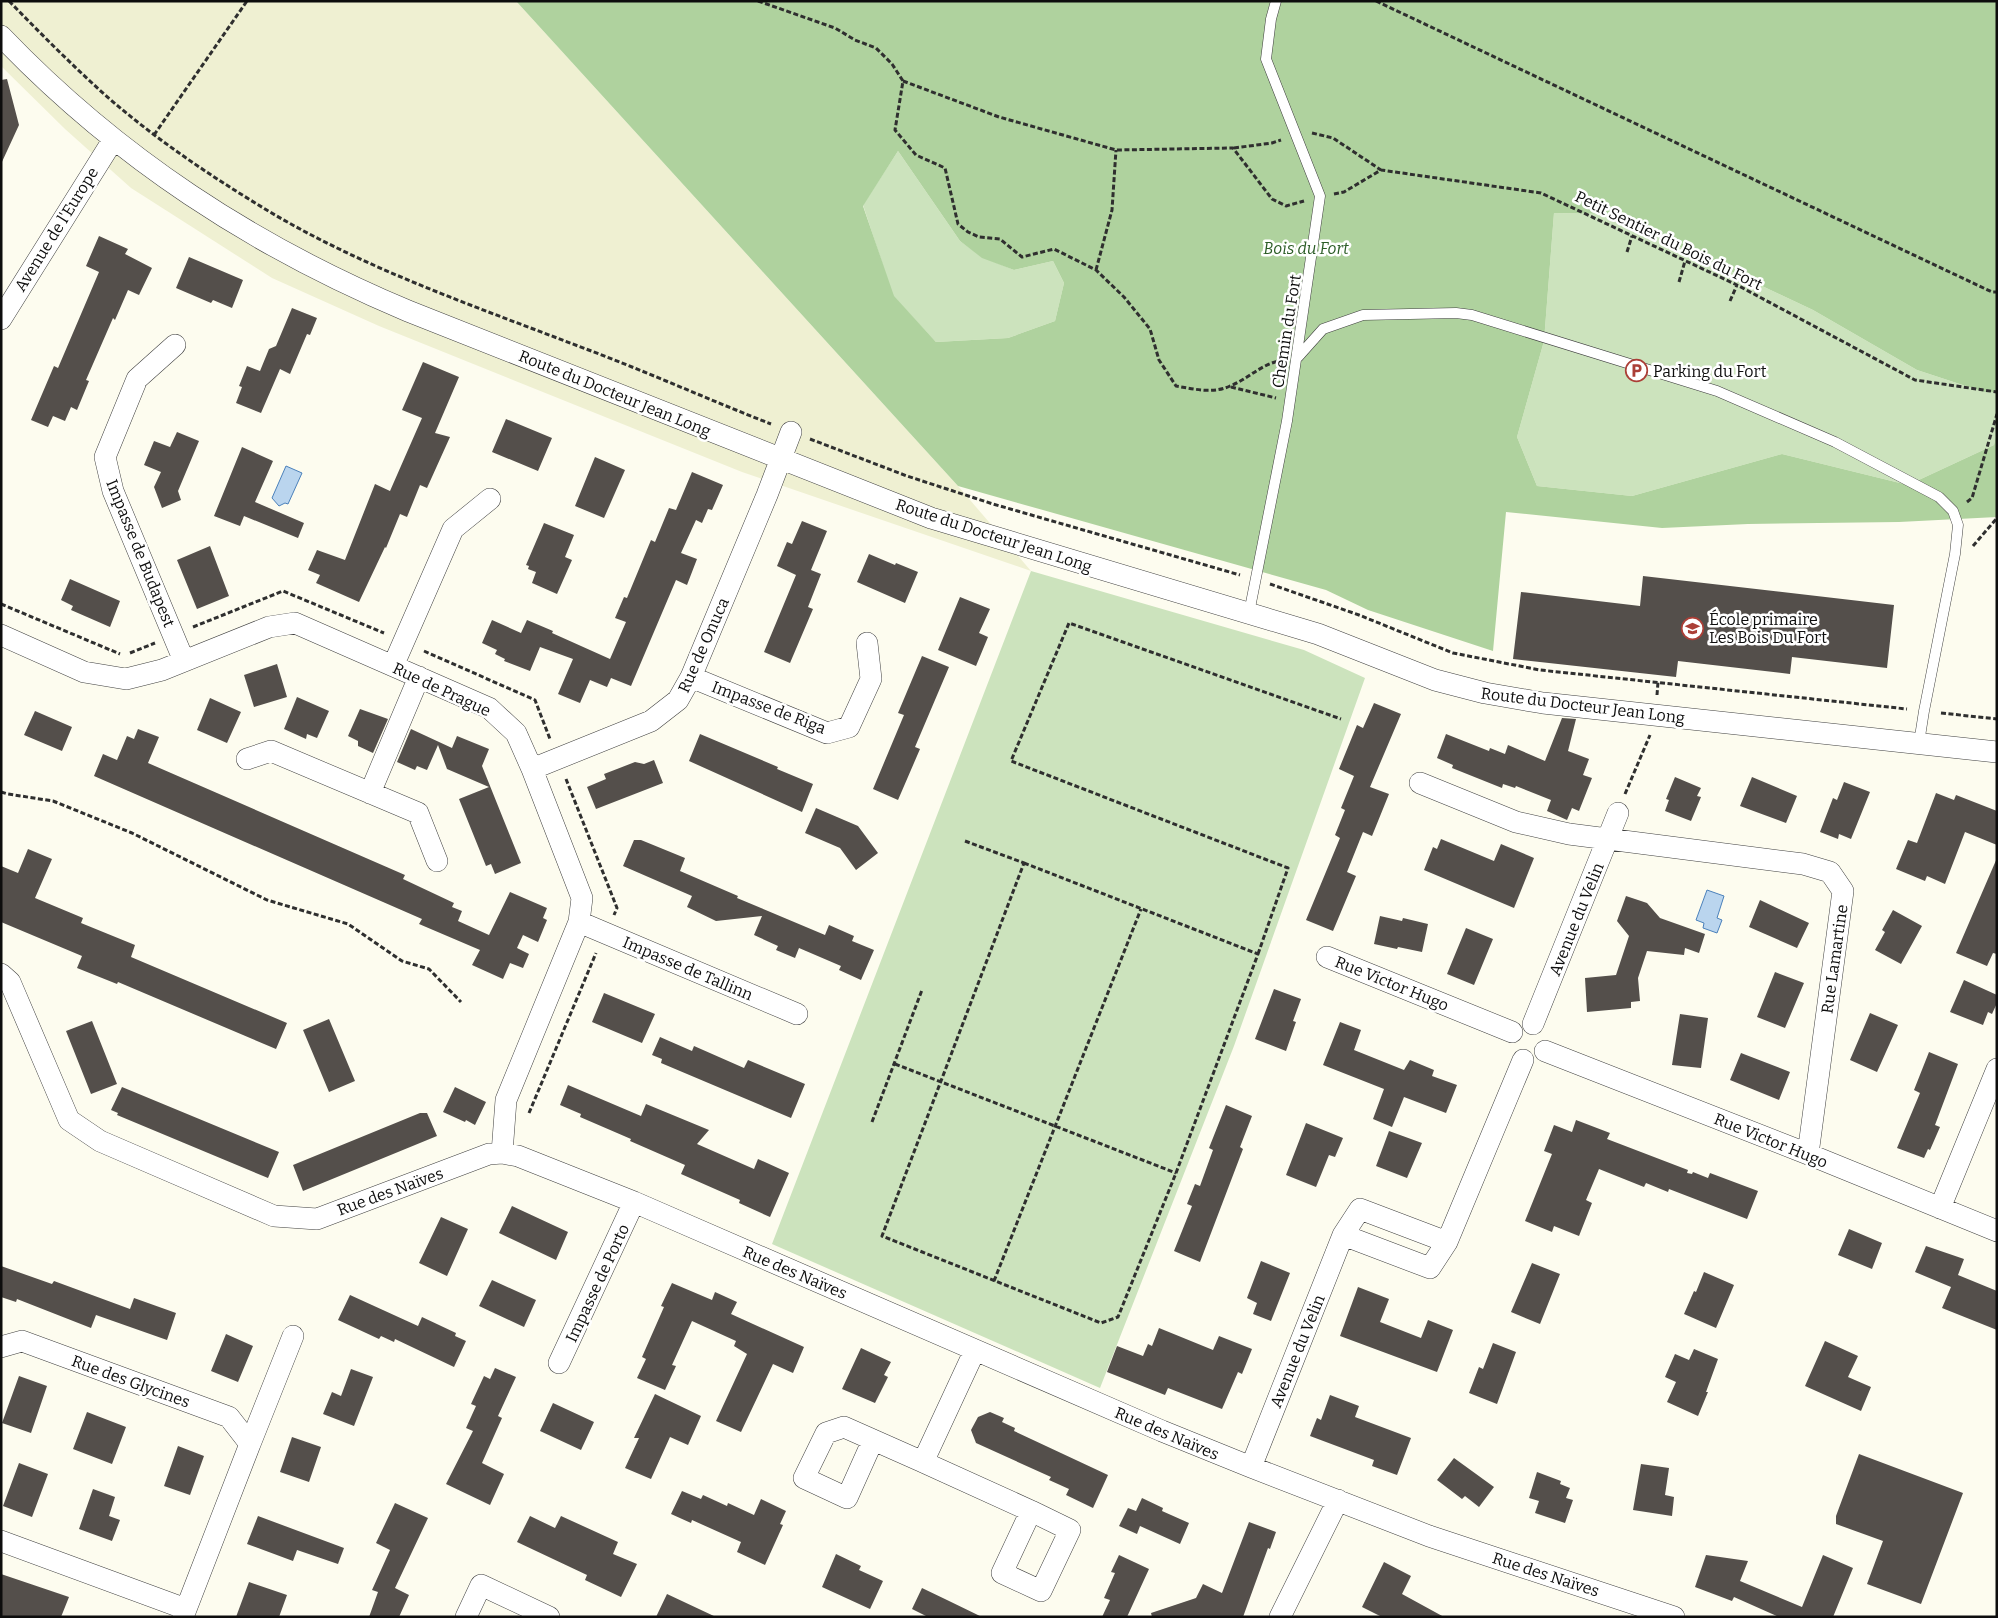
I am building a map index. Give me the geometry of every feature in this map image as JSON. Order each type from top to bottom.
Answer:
[{"type":"street","name":"Route du Docteur Jean Long","points":[[1,36],[52,87],[113,140],[156,173],[230,222],[331,278],[408,311],[931,518],[1318,634],[1435,680],[1461,688],[1542,703],[1997,752]]},
{"type":"street","name":"Avenue de l'Europe","points":[[1,319],[113,140]]},
{"type":"street","name":"Impasse de Budapest","points":[[175,345],[136,380],[105,457],[113,491],[184,661]]},
{"type":"street","name":"Rue de Onuca","points":[[532,769],[650,721],[678,700],[691,677],[767,495],[791,432]]},
{"type":"street","points":[[393,666],[453,529],[490,498]]},
{"type":"street","name":"Rue de Prague","points":[[1,635],[84,672],[126,679],[162,670],[269,627],[295,623],[489,708],[516,733],[582,898],[579,922],[506,1100],[502,1145]]},
{"type":"street","name":"Impasse de Riga","points":[[691,677],[827,733],[849,727],[871,679],[867,643]]},
{"type":"street","points":[[370,792],[419,677]]},
{"type":"street","points":[[247,759],[271,751],[418,813],[437,861]]},
{"type":"street","name":"Rue Lamartine","points":[[1420,783],[1516,822],[1569,834],[1803,864],[1830,872],[1843,891],[1808,1154]]},
{"type":"street","name":"Avenue du Velin","points":[[1534,1024],[1618,813]]},
{"type":"street","name":"Impasse de Tallinn","points":[[579,922],[797,1014]]},
{"type":"street","name":"Rue Victor Hugo","points":[[1327,957],[1512,1032]]},
{"type":"street","name":"Rue des Naïves","points":[[1,974],[10,982],[69,1120],[100,1141],[274,1216],[317,1219],[489,1154],[502,1145],[518,1156],[634,1202],[1162,1432],[1429,1536],[1674,1617]]},
{"type":"street","points":[[1522,1024],[1534,1024],[1544,1032],[1547,1045],[1545,1051],[1538,1058],[1523,1060],[1514,1054],[1511,1049],[1512,1032],[1522,1024]]},
{"type":"street","name":"Rue Victor Hugo","points":[[1545,1051],[1808,1154],[1997,1231]]},
{"type":"street","points":[[1343,1236],[1430,1268],[1447,1242],[1523,1060]]},
{"type":"street","points":[[1940,1208],[1997,1069]]},
{"type":"street","name":"Impasse de Porto","points":[[559,1363],[634,1202]]},
{"type":"street","name":"Avenue du Velin","points":[[1251,1467],[1343,1236],[1360,1209],[1447,1242]]},
{"type":"street","points":[[1,1541],[184,1613],[293,1336]]},
{"type":"street","name":"Rue des Glycines","points":[[1,1347],[22,1340],[230,1418],[250,1444]]},
{"type":"street","points":[[923,1462],[975,1350]]},
{"type":"street","points":[[873,1440],[1030,1512]]},
{"type":"street","points":[[1280,1617],[1338,1500]]},
{"type":"street","points":[[466,1617],[481,1585],[549,1617]]},
{"type":"lane","name":"Chemin du Fort","points":[[1249,613],[1298,357],[1320,196],[1266,59],[1271,19],[1276,1]]},
{"type":"lane","points":[[1298,357],[1322,329],[1363,316],[1456,313],[1472,315],[1717,391],[1835,442],[1940,498],[1953,512],[1958,525],[1919,744]]},
{"type":"path","points":[[9,1],[105,95],[154,135],[216,179],[272,213],[346,252],[409,280],[584,348],[791,432],[907,476],[984,501],[1255,579],[1358,615],[1454,653],[1540,670],[1997,719]]},
{"type":"path","points":[[154,135],[247,1]]},
{"type":"path","points":[[758,1],[834,28],[855,40],[876,48],[892,64],[903,81],[999,117],[1116,150],[1233,148],[1272,143]]},
{"type":"path","points":[[1376,1],[1983,288],[1997,292]]},
{"type":"path","points":[[903,81],[895,130],[916,155],[945,168],[958,224],[968,232],[979,237],[1000,239],[1022,257],[1054,249],[1096,270],[1124,297],[1150,329],[1159,360],[1176,386],[1209,391],[1230,387],[1266,364],[1298,357]]},
{"type":"path","points":[[1233,148],[1272,199],[1286,206],[1320,196],[1344,192],[1381,170],[1333,138],[1313,133]]},
{"type":"path","points":[[1096,270],[1112,210],[1116,150]]},
{"type":"path","name":"Petit Sentier du Bois du Fort","points":[[1381,170],[1541,193],[1737,285],[1915,380],[1997,392]]},
{"type":"path","points":[[1627,252],[1632,236]]},
{"type":"path","points":[[1679,282],[1685,260]]},
{"type":"path","points":[[1730,301],[1737,285]]},
{"type":"path","points":[[1230,387],[1290,401]]},
{"type":"path","points":[[1953,512],[1972,498],[1997,414]]},
{"type":"path","points":[[1954,554],[1972,547],[1997,518]]},
{"type":"path","points":[[1024,863],[882,1236],[1101,1323],[1118,1317],[1176,1172],[1258,954],[1288,868],[1011,761],[1068,622],[1341,719]]},
{"type":"path","points":[[1618,813],[1652,730],[1658,682]]},
{"type":"path","points":[[565,778],[617,908],[613,916]]},
{"type":"path","points":[[1,792],[53,802],[132,833],[267,900],[348,924],[402,961],[429,969],[461,1002]]},
{"type":"path","points":[[965,841],[1258,954]]},
{"type":"path","points":[[994,1281],[1142,909]]},
{"type":"path","points":[[502,1145],[517,1139],[600,944]]},
{"type":"path","points":[[872,1122],[922,990]]},
{"type":"path","points":[[895,1064],[1176,1172]]},
{"type":"green space","points":[[1,1],[516,1],[958,486],[1031,571],[742,472],[379,326],[272,278],[131,188],[65,129],[1,66]]},
{"type":"green space","name":"Bois du Fort","points":[[516,1],[1997,1],[1997,392],[1984,392],[1917,370],[1813,310],[1610,214],[1554,213],[1544,341],[1517,437],[1537,486],[1632,496],[1782,454],[1908,485],[1994,445],[1997,430],[1997,517],[1899,522],[1748,524],[1662,528],[1506,512],[1493,651],[1368,610],[1326,590],[958,486]],"holes":[[[898,151],[960,241],[982,258],[1014,270],[1053,261],[1064,283],[1055,321],[1008,338],[936,342],[894,296],[863,206]]]},
{"type":"green space","points":[[898,151],[960,241],[982,257],[1014,270],[1053,261],[1064,283],[1055,321],[1008,338],[936,342],[893,296],[863,205]]},
{"type":"green space","points":[[1554,213],[1610,214],[1813,310],[1917,370],[1984,392],[1997,392],[1997,430],[1994,445],[1908,485],[1782,454],[1632,496],[1537,486],[1517,437],[1544,341]]},
{"type":"green space","points":[[1031,571],[1304,650],[1365,678],[1234,1046],[1100,1388],[772,1244]]},
{"type":"water","points":[[286,466],[302,473],[288,504],[285,503],[279,506],[272,498]]},
{"type":"water","points":[[1707,890],[1724,896],[1717,918],[1722,920],[1717,933],[1703,928],[1704,923],[1696,920]]},
{"type":"building","points":[[7,79],[19,125],[1,164],[1,80]]},
{"type":"building","points":[[99,236],[128,249],[125,254],[152,268],[139,295],[128,290],[115,320],[113,318],[86,380],[89,381],[77,410],[71,407],[65,421],[53,416],[48,427],[31,420],[54,366],[58,368],[99,272],[86,266]]},
{"type":"building","points":[[189,257],[243,280],[232,308],[213,300],[211,303],[176,288]]},
{"type":"building","points":[[292,308],[317,318],[310,335],[307,334],[290,374],[280,369],[261,413],[236,403],[242,387],[239,386],[247,366],[260,371],[269,349],[276,346]]},
{"type":"building","points":[[423,362],[459,377],[435,433],[450,437],[427,488],[420,485],[407,517],[400,514],[386,548],[359,602],[316,583],[320,575],[308,570],[317,550],[345,560],[375,484],[390,491],[422,418],[402,410]]},
{"type":"building","points":[[506,419],[552,438],[538,471],[492,452]]},
{"type":"building","points":[[177,432],[199,441],[178,491],[181,500],[162,508],[154,487],[161,472],[144,465],[154,441],[170,447]]},
{"type":"building","points":[[242,447],[273,461],[255,502],[304,523],[298,538],[244,516],[240,526],[214,516]]},
{"type":"building","points":[[595,457],[625,470],[604,518],[575,506]]},
{"type":"building","points":[[692,472],[723,485],[712,510],[708,509],[702,523],[696,520],[681,553],[697,559],[687,585],[676,580],[631,686],[611,678],[607,687],[590,680],[580,703],[558,694],[573,659],[540,647],[530,671],[504,661],[505,659],[495,654],[497,650],[482,643],[492,620],[521,633],[527,620],[610,659],[626,622],[615,618],[624,597],[627,598],[651,540],[655,542],[669,508],[676,510]]},
{"type":"building","points":[[802,521],[827,531],[811,570],[821,574],[808,607],[813,609],[790,663],[764,652],[796,575],[777,566],[787,542],[792,544]]},
{"type":"building","points":[[544,523],[574,535],[565,557],[572,560],[557,594],[532,583],[536,572],[528,569],[529,566],[526,565]]},
{"type":"building","points":[[210,546],[229,596],[197,609],[177,560]]},
{"type":"building","points":[[869,554],[918,572],[905,603],[857,582]]},
{"type":"building","points":[[1643,576],[1894,605],[1887,668],[1792,657],[1790,674],[1678,661],[1676,677],[1513,659],[1521,592],[1640,606]]},
{"type":"building","points":[[70,579],[120,601],[110,627],[71,610],[73,606],[61,600]]},
{"type":"building","points":[[960,597],[990,609],[979,633],[988,637],[976,666],[938,650]]},
{"type":"building","points":[[922,656],[949,667],[915,747],[920,749],[898,800],[873,789],[904,715],[898,713]]},
{"type":"building","points":[[277,664],[287,697],[254,707],[244,675]]},
{"type":"building","points":[[297,697],[329,711],[317,738],[307,734],[306,739],[284,729]]},
{"type":"building","points":[[210,698],[241,712],[227,743],[197,730]]},
{"type":"building","points":[[1374,703],[1401,714],[1370,787],[1389,794],[1372,836],[1363,832],[1347,872],[1356,876],[1333,931],[1306,920],[1340,838],[1335,835],[1345,810],[1341,808],[1354,776],[1339,769],[1357,725],[1363,728]]},
{"type":"building","points":[[360,709],[388,719],[373,753],[358,746],[358,741],[348,736]]},
{"type":"building","points":[[35,711],[72,727],[62,751],[24,735]]},
{"type":"building","points":[[1562,718],[1576,719],[1568,751],[1589,759],[1583,775],[1592,778],[1579,811],[1572,808],[1567,820],[1547,811],[1551,800],[1516,786],[1515,788],[1503,784],[1502,788],[1452,768],[1453,765],[1437,758],[1446,734],[1489,751],[1490,748],[1505,754],[1508,745],[1545,761]]},
{"type":"building","points":[[138,729],[159,737],[148,763],[405,875],[403,879],[454,903],[452,907],[462,911],[458,921],[489,935],[510,892],[547,908],[543,918],[547,920],[538,942],[523,935],[517,948],[529,954],[523,968],[510,963],[503,979],[472,965],[480,950],[419,924],[422,919],[94,776],[103,754],[117,760],[127,736],[134,739]]},
{"type":"building","points":[[411,729],[452,748],[457,736],[489,749],[482,766],[521,863],[495,874],[491,864],[486,866],[459,799],[489,787],[447,769],[438,745],[427,770],[417,766],[415,770],[397,762]]},
{"type":"building","points":[[700,734],[813,784],[802,812],[689,761]]},
{"type":"building","points":[[654,760],[663,783],[596,809],[587,787],[606,779],[604,774],[635,762],[644,764]]},
{"type":"building","points":[[1675,777],[1701,788],[1697,796],[1701,797],[1691,821],[1665,811],[1669,800],[1666,799]]},
{"type":"building","points":[[1752,777],[1797,796],[1786,823],[1740,806]]},
{"type":"building","points":[[1844,782],[1870,792],[1851,839],[1839,834],[1838,839],[1820,832],[1833,798],[1837,800]]},
{"type":"building","points":[[1936,793],[1954,800],[1956,795],[1997,811],[1997,845],[1965,832],[1945,884],[1927,876],[1925,881],[1896,869],[1908,840],[1917,843]]},
{"type":"building","points":[[816,808],[858,826],[878,853],[856,870],[840,848],[805,833]]},
{"type":"building","points":[[1441,839],[1494,861],[1501,844],[1534,858],[1514,908],[1424,870],[1433,847],[1437,849]]},
{"type":"building","points":[[634,840],[641,840],[685,858],[680,871],[738,896],[737,898],[825,935],[829,925],[854,936],[852,941],[874,950],[861,980],[839,970],[841,966],[799,948],[795,958],[776,950],[778,946],[754,935],[762,916],[716,921],[687,907],[692,896],[623,866]]},
{"type":"building","points":[[28,849],[52,859],[35,898],[83,918],[81,923],[135,945],[131,957],[287,1023],[276,1049],[118,982],[117,984],[77,968],[82,956],[1,922],[1,866],[18,873]]},
{"type":"building","points":[[1997,858],[1997,954],[1993,953],[1987,966],[1956,953]]},
{"type":"building","points":[[1626,896],[1647,903],[1660,918],[1705,934],[1699,953],[1685,948],[1684,955],[1647,951],[1638,978],[1640,1001],[1631,1002],[1631,1008],[1587,1012],[1585,978],[1616,975],[1629,936],[1617,921]]},
{"type":"building","points":[[1760,900],[1809,923],[1797,948],[1749,927]]},
{"type":"building","points":[[1893,910],[1922,926],[1901,964],[1875,950],[1885,932],[1882,930]]},
{"type":"building","points":[[1380,916],[1402,921],[1403,918],[1428,924],[1422,952],[1374,944]]},
{"type":"building","points":[[1466,928],[1493,939],[1474,985],[1447,974]]},
{"type":"building","points":[[1775,972],[1804,983],[1785,1028],[1757,1017]]},
{"type":"building","points":[[1964,980],[1997,995],[1997,1003],[1992,1014],[1988,1012],[1983,1025],[1950,1012]]},
{"type":"building","points":[[1274,989],[1301,999],[1293,1021],[1296,1022],[1286,1051],[1255,1039]]},
{"type":"building","points":[[604,993],[655,1014],[642,1043],[592,1022]]},
{"type":"building","points":[[1870,1013],[1898,1025],[1877,1072],[1850,1060]]},
{"type":"building","points":[[1680,1014],[1708,1018],[1701,1068],[1672,1065]]},
{"type":"building","points":[[329,1019],[355,1081],[329,1092],[303,1030]]},
{"type":"building","points":[[92,1021],[117,1084],[91,1094],[66,1031]]},
{"type":"building","points":[[1340,1022],[1361,1030],[1354,1050],[1404,1070],[1410,1060],[1434,1070],[1432,1076],[1457,1085],[1446,1113],[1404,1097],[1392,1127],[1373,1119],[1384,1089],[1323,1065]]},
{"type":"building","points":[[660,1037],[692,1051],[694,1046],[744,1068],[748,1060],[805,1084],[791,1118],[661,1063],[662,1059],[652,1055]]},
{"type":"building","points":[[1929,1052],[1958,1064],[1935,1125],[1940,1127],[1930,1150],[1928,1149],[1924,1158],[1897,1148],[1920,1093],[1914,1090]]},
{"type":"building","points":[[1741,1053],[1790,1072],[1779,1100],[1730,1080]]},
{"type":"building","points":[[568,1085],[641,1116],[646,1104],[709,1130],[697,1144],[754,1169],[758,1159],[789,1173],[770,1217],[739,1203],[740,1200],[681,1174],[685,1165],[580,1117],[581,1114],[560,1105]]},
{"type":"building","points":[[122,1087],[279,1152],[268,1178],[117,1115],[118,1113],[111,1110]]},
{"type":"building","points":[[455,1087],[486,1102],[475,1125],[443,1112]]},
{"type":"building","points":[[1226,1105],[1252,1116],[1240,1147],[1243,1149],[1200,1262],[1174,1251],[1192,1206],[1187,1204],[1195,1184],[1200,1186],[1213,1150],[1209,1148]]},
{"type":"building","points":[[420,1113],[427,1113],[437,1136],[303,1191],[293,1165]]},
{"type":"building","points":[[1576,1120],[1610,1133],[1607,1139],[1688,1170],[1687,1173],[1692,1174],[1693,1172],[1708,1178],[1710,1173],[1758,1191],[1747,1219],[1669,1189],[1668,1192],[1646,1183],[1644,1187],[1599,1169],[1586,1200],[1592,1203],[1579,1236],[1554,1226],[1552,1232],[1525,1221],[1552,1154],[1544,1151],[1554,1125],[1572,1132]]},
{"type":"building","points":[[1306,1123],[1343,1138],[1335,1157],[1329,1155],[1316,1187],[1286,1175]]},
{"type":"building","points":[[1389,1131],[1422,1143],[1407,1178],[1376,1166]]},
{"type":"building","points":[[512,1206],[568,1232],[556,1260],[499,1233]]},
{"type":"building","points":[[441,1217],[468,1229],[447,1276],[419,1263]]},
{"type":"building","points":[[1849,1229],[1882,1243],[1872,1269],[1838,1255]]},
{"type":"building","points":[[1926,1246],[1964,1259],[1958,1275],[1997,1291],[1997,1330],[1942,1308],[1951,1287],[1915,1272]]},
{"type":"building","points":[[1261,1261],[1290,1273],[1271,1321],[1253,1314],[1257,1303],[1247,1298]]},
{"type":"building","points":[[1532,1263],[1560,1274],[1540,1324],[1511,1312]]},
{"type":"building","points":[[1,1266],[52,1284],[54,1281],[130,1309],[134,1298],[176,1313],[167,1340],[96,1315],[91,1328],[17,1299],[16,1302],[1,1297]]},
{"type":"building","points":[[1704,1272],[1734,1285],[1716,1328],[1684,1314]]},
{"type":"building","points":[[492,1280],[536,1300],[524,1327],[479,1306]]},
{"type":"building","points":[[672,1283],[712,1300],[715,1292],[737,1302],[731,1314],[804,1347],[793,1373],[773,1364],[741,1432],[716,1421],[747,1354],[734,1346],[736,1341],[692,1321],[672,1365],[676,1366],[665,1390],[637,1378],[646,1359],[642,1357],[664,1307],[661,1306]]},
{"type":"building","points":[[1358,1287],[1389,1299],[1380,1322],[1421,1338],[1428,1320],[1453,1330],[1437,1372],[1340,1336]]},
{"type":"building","points":[[350,1295],[418,1326],[422,1317],[456,1333],[455,1336],[466,1341],[454,1367],[395,1339],[394,1342],[381,1336],[379,1339],[338,1320]]},
{"type":"building","points":[[1159,1328],[1213,1350],[1219,1336],[1252,1349],[1242,1374],[1238,1372],[1222,1409],[1168,1388],[1165,1395],[1107,1372],[1117,1346],[1143,1356],[1148,1344],[1152,1346]]},
{"type":"building","points":[[226,1334],[253,1346],[238,1382],[211,1371]]},
{"type":"building","points":[[1825,1341],[1858,1356],[1848,1377],[1871,1387],[1861,1411],[1805,1386]]},
{"type":"building","points":[[1493,1343],[1516,1352],[1497,1404],[1469,1393],[1479,1367],[1483,1369]]},
{"type":"building","points":[[861,1348],[891,1362],[884,1375],[888,1377],[875,1403],[842,1389]]},
{"type":"building","points":[[1694,1349],[1718,1359],[1698,1416],[1667,1402],[1676,1382],[1665,1377],[1675,1354],[1689,1360]]},
{"type":"building","points":[[495,1368],[516,1377],[498,1416],[502,1418],[482,1463],[504,1474],[490,1505],[446,1484],[473,1431],[466,1428],[476,1406],[471,1404],[484,1376],[490,1379]]},
{"type":"building","points":[[351,1369],[373,1377],[354,1426],[323,1414],[332,1392],[341,1396]]},
{"type":"building","points":[[19,1376],[47,1386],[31,1433],[2,1423]]},
{"type":"building","points":[[655,1394],[701,1416],[688,1445],[670,1437],[651,1479],[625,1468],[639,1438],[634,1438]]},
{"type":"building","points":[[1330,1395],[1359,1406],[1355,1417],[1411,1438],[1397,1475],[1372,1466],[1374,1460],[1310,1436],[1317,1418],[1321,1420]]},
{"type":"building","points":[[553,1403],[594,1422],[581,1450],[540,1431]]},
{"type":"building","points":[[87,1412],[126,1427],[112,1464],[73,1449]]},
{"type":"building","points":[[990,1412],[1004,1418],[1002,1422],[1015,1428],[1014,1431],[1108,1475],[1093,1508],[1066,1495],[1069,1489],[1049,1480],[1051,1477],[976,1443],[971,1430],[978,1417]]},
{"type":"building","points":[[292,1437],[321,1447],[309,1482],[280,1472]]},
{"type":"building","points":[[178,1446],[204,1456],[190,1495],[164,1486]]},
{"type":"building","points":[[1859,1454],[1963,1493],[1921,1604],[1867,1584],[1883,1541],[1836,1524],[1836,1516]]},
{"type":"building","points":[[1454,1458],[1494,1487],[1479,1507],[1465,1496],[1462,1499],[1437,1480]]},
{"type":"building","points":[[19,1463],[48,1474],[32,1517],[3,1506]]},
{"type":"building","points":[[1641,1464],[1669,1468],[1665,1495],[1674,1497],[1672,1516],[1633,1510]]},
{"type":"building","points":[[1537,1472],[1561,1481],[1560,1484],[1570,1488],[1566,1498],[1573,1500],[1565,1523],[1535,1513],[1539,1501],[1529,1498]]},
{"type":"building","points":[[93,1489],[115,1497],[109,1516],[120,1520],[112,1541],[79,1529]]},
{"type":"building","points":[[682,1491],[701,1499],[703,1495],[727,1506],[728,1503],[754,1515],[761,1499],[786,1511],[780,1524],[783,1525],[765,1565],[737,1552],[741,1542],[692,1520],[691,1523],[671,1514]]},
{"type":"building","points":[[1142,1498],[1163,1508],[1162,1511],[1189,1523],[1180,1544],[1140,1526],[1137,1534],[1119,1526],[1128,1508],[1136,1511]]},
{"type":"building","points":[[395,1503],[428,1518],[395,1588],[409,1595],[399,1617],[369,1617],[378,1592],[372,1590],[390,1550],[376,1543]]},
{"type":"building","points":[[258,1516],[344,1548],[338,1564],[297,1550],[293,1561],[247,1544]]},
{"type":"building","points":[[530,1516],[555,1528],[561,1516],[618,1542],[613,1554],[637,1564],[621,1597],[585,1580],[587,1575],[517,1542]]},
{"type":"building","points":[[1249,1522],[1276,1532],[1270,1549],[1268,1548],[1243,1617],[1152,1617],[1151,1613],[1196,1598],[1203,1584],[1222,1593]]},
{"type":"building","points":[[836,1554],[861,1566],[859,1570],[883,1581],[870,1609],[822,1587]]},
{"type":"building","points":[[1119,1555],[1149,1569],[1127,1617],[1102,1617],[1110,1600],[1104,1598],[1115,1573],[1111,1572]]},
{"type":"building","points":[[1706,1555],[1748,1561],[1740,1581],[1802,1607],[1823,1555],[1853,1568],[1833,1617],[1779,1617],[1734,1597],[1732,1601],[1695,1587]]},
{"type":"building","points":[[1384,1562],[1411,1576],[1402,1594],[1444,1617],[1382,1617],[1362,1607]]},
{"type":"building","points":[[1,1574],[69,1597],[61,1617],[1,1617]]},
{"type":"building","points":[[249,1582],[287,1595],[279,1617],[236,1617]]},
{"type":"building","points":[[922,1588],[982,1617],[928,1617],[912,1609]]},
{"type":"building","points":[[667,1594],[716,1617],[656,1617]]},
{"type":"place","name":"Parking du Fort","points":[[1637,371]]},
{"type":"place","name":"École primaire Les Bois Du Fort","points":[[1693,628]]}]
